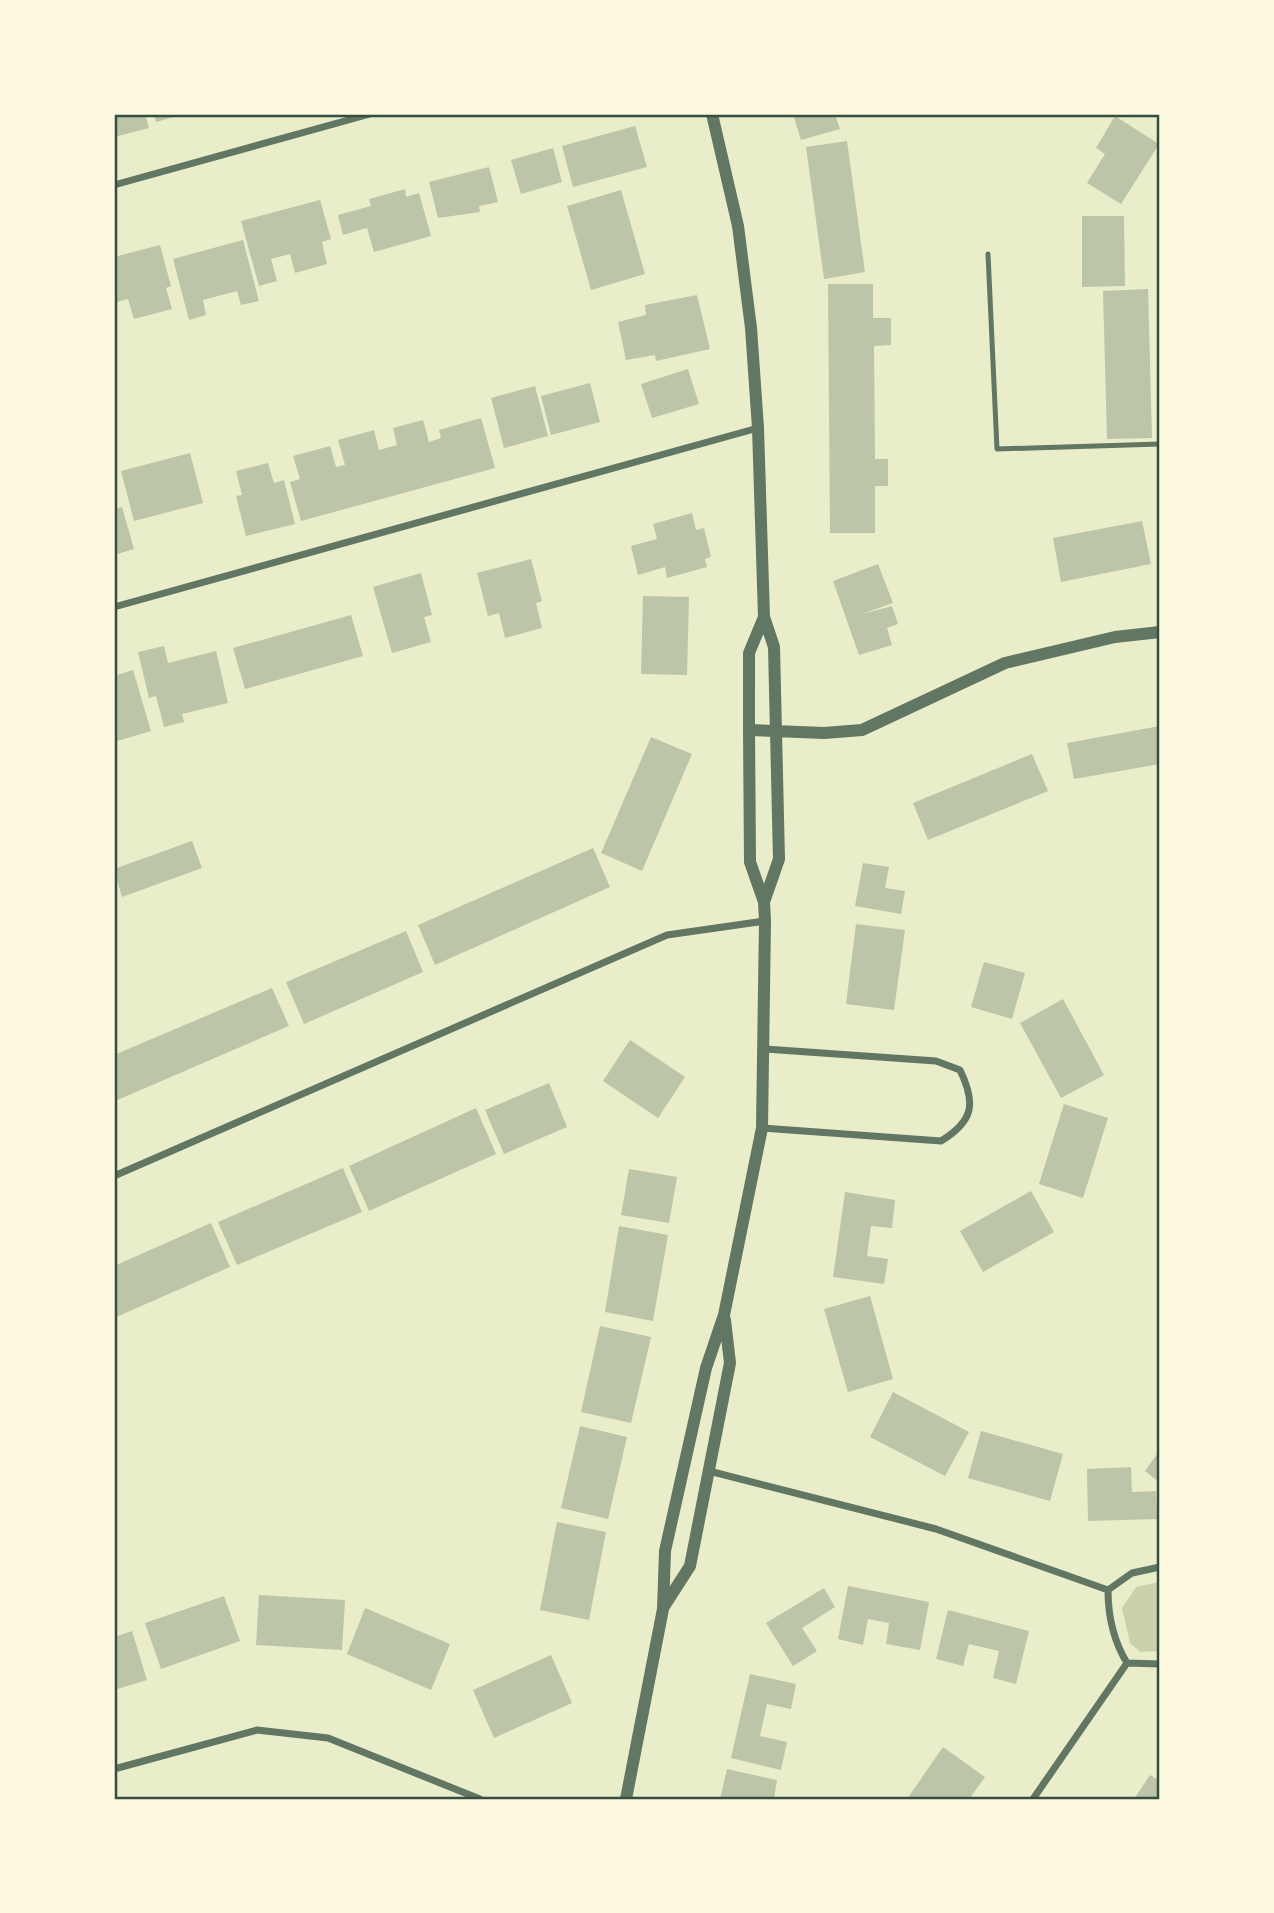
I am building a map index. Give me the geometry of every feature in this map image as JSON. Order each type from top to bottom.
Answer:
[{"type":"street","points":[[114,185],[370,114]]},
{"type":"street","points":[[712,114],[738,226],[751,328],[758,428],[764,617],[774,647],[779,859],[764,902]]},
{"type":"street","points":[[114,607],[758,428]]},
{"type":"street","points":[[626,1799],[663,1609],[665,1551],[706,1367],[724,1315],[762,1128],[765,921],[764,902],[750,862],[749,653],[764,617]]},
{"type":"street","points":[[749,730],[824,733],[862,730],[1005,663],[1115,637],[1160,632]]},
{"type":"street","points":[[114,1176],[667,935],[765,921]]},
{"type":"street","points":[[762,1128],[941,1141],[959,1130],[971,1108],[970,1091],[960,1070],[936,1060],[765,1049]]},
{"type":"street","points":[[663,1609],[690,1566],[730,1363],[724,1315]]},
{"type":"street","points":[[709,1471],[936,1529],[1108,1590]]},
{"type":"street","points":[[1108,1590],[1132,1573],[1160,1567]]},
{"type":"street","points":[[1108,1590],[1108,1610],[1116,1644],[1127,1663]]},
{"type":"street","points":[[1127,1663],[1160,1664]]},
{"type":"street","points":[[1033,1799],[1127,1663]]},
{"type":"street","points":[[114,1769],[257,1730],[328,1738],[480,1799]]},
{"type":"lane","points":[[988,254],[997,449],[1160,443]]},
{"type":"green space","points":[[1160,1582],[1160,1651],[1140,1652],[1130,1643],[1122,1608],[1136,1587]]},
{"type":"building","points":[[114,114],[145,114],[149,128],[114,137]]},
{"type":"building","points":[[154,114],[184,114],[156,122]]},
{"type":"building","points":[[793,114],[835,114],[840,129],[801,140]]},
{"type":"building","points":[[1115,116],[1159,144],[1121,204],[1087,183],[1105,154],[1096,148]]},
{"type":"building","points":[[635,126],[647,167],[573,187],[562,146]]},
{"type":"building","points":[[847,141],[865,272],[824,279],[806,147]]},
{"type":"building","points":[[553,148],[562,182],[521,194],[511,160]]},
{"type":"building","points":[[489,167],[498,202],[479,206],[480,212],[438,218],[429,182]]},
{"type":"building","points":[[405,189],[406,197],[419,193],[431,236],[374,252],[367,228],[343,235],[338,215],[371,206],[369,199]]},
{"type":"building","points":[[621,190],[645,274],[591,290],[567,206]]},
{"type":"building","points":[[320,200],[331,239],[322,242],[327,264],[295,273],[290,254],[271,259],[277,281],[259,286],[241,221]]},
{"type":"building","points":[[1082,216],[1124,216],[1125,286],[1082,287]]},
{"type":"building","points":[[243,240],[259,301],[241,305],[237,291],[203,300],[206,315],[189,320],[173,259]]},
{"type":"building","points":[[160,245],[171,286],[166,288],[172,309],[134,319],[128,299],[114,303],[114,257]]},
{"type":"building","points":[[828,284],[873,284],[873,318],[891,318],[891,345],[874,346],[875,459],[888,459],[888,486],[875,486],[875,533],[830,533]]},
{"type":"building","points":[[1148,289],[1152,438],[1107,439],[1103,291]]},
{"type":"building","points":[[697,295],[710,349],[656,361],[655,355],[626,360],[618,322],[646,315],[645,305]]},
{"type":"building","points":[[688,369],[699,404],[652,418],[641,384]]},
{"type":"building","points":[[590,383],[600,422],[551,435],[541,396]]},
{"type":"building","points":[[535,386],[548,436],[504,448],[491,398]]},
{"type":"building","points":[[481,418],[495,468],[301,521],[290,482],[300,479],[293,456],[330,446],[336,467],[345,465],[338,440],[374,430],[379,450],[397,445],[393,428],[423,420],[429,442],[441,438],[439,430]]},
{"type":"building","points":[[190,453],[203,503],[134,521],[121,471]]},
{"type":"building","points":[[268,463],[274,483],[284,480],[295,524],[246,536],[236,496],[242,495],[236,471]]},
{"type":"building","points":[[122,507],[134,549],[114,555],[114,509]]},
{"type":"building","points":[[692,513],[696,530],[704,528],[711,557],[705,559],[707,567],[667,578],[665,567],[638,575],[631,546],[657,539],[653,524]]},
{"type":"building","points":[[1142,521],[1151,564],[1061,582],[1053,538]]},
{"type":"building","points":[[531,559],[542,601],[536,603],[542,628],[505,638],[499,613],[488,616],[477,573]]},
{"type":"building","points":[[878,564],[893,603],[859,615],[892,606],[898,624],[887,628],[892,645],[859,655],[833,581]]},
{"type":"building","points":[[421,573],[432,615],[424,617],[431,642],[392,653],[373,587]]},
{"type":"building","points":[[643,596],[689,597],[687,675],[641,674]]},
{"type":"building","points":[[351,615],[363,656],[245,689],[233,648]]},
{"type":"building","points":[[164,646],[168,663],[216,651],[228,703],[182,714],[184,722],[164,727],[156,696],[149,698],[138,652]]},
{"type":"building","points":[[133,670],[151,731],[114,742],[114,676]]},
{"type":"building","points":[[1160,726],[1160,764],[1074,779],[1067,743]]},
{"type":"building","points":[[651,737],[692,754],[642,871],[601,853]]},
{"type":"building","points":[[1032,754],[1048,791],[928,840],[913,803]]},
{"type":"building","points":[[192,841],[202,868],[122,897],[114,869]]},
{"type":"building","points":[[593,848],[610,887],[435,965],[418,925]]},
{"type":"building","points":[[863,863],[889,867],[885,888],[905,891],[901,914],[855,906]]},
{"type":"building","points":[[856,924],[905,930],[894,1010],[846,1004]]},
{"type":"building","points":[[406,931],[423,972],[304,1024],[286,982]]},
{"type":"building","points":[[984,962],[1025,973],[1012,1019],[971,1007]]},
{"type":"building","points":[[272,988],[289,1026],[115,1101],[114,1055]]},
{"type":"building","points":[[1063,999],[1104,1075],[1061,1098],[1020,1023]]},
{"type":"building","points":[[630,1040],[685,1077],[658,1118],[603,1081]]},
{"type":"building","points":[[549,1083],[567,1127],[504,1154],[485,1110]]},
{"type":"building","points":[[1064,1104],[1108,1118],[1083,1198],[1039,1184]]},
{"type":"building","points":[[476,1108],[496,1154],[369,1211],[349,1166]]},
{"type":"building","points":[[343,1168],[362,1212],[237,1265],[218,1222]]},
{"type":"building","points":[[629,1169],[677,1177],[669,1223],[621,1215]]},
{"type":"building","points":[[1031,1191],[1054,1232],[983,1272],[960,1231]]},
{"type":"building","points":[[845,1192],[895,1200],[892,1228],[871,1226],[867,1256],[888,1259],[884,1284],[833,1277]]},
{"type":"building","points":[[211,1223],[230,1267],[114,1318],[114,1266]]},
{"type":"building","points":[[619,1226],[668,1235],[653,1321],[605,1312]]},
{"type":"building","points":[[870,1296],[893,1379],[848,1392],[824,1309]]},
{"type":"building","points":[[600,1326],[651,1337],[631,1423],[581,1412]]},
{"type":"building","points":[[893,1392],[969,1432],[945,1476],[870,1437]]},
{"type":"building","points":[[580,1426],[627,1437],[608,1519],[561,1508]]},
{"type":"building","points":[[981,1431],[1063,1454],[1050,1501],[968,1478]]},
{"type":"building","points":[[1160,1450],[1160,1483],[1145,1471]]},
{"type":"building","points":[[1131,1467],[1132,1492],[1156,1491],[1157,1519],[1088,1521],[1087,1469]]},
{"type":"building","points":[[557,1522],[606,1532],[589,1620],[540,1610]]},
{"type":"building","points":[[848,1586],[929,1602],[920,1650],[886,1644],[889,1623],[868,1619],[863,1645],[838,1639]]},
{"type":"building","points":[[824,1588],[835,1607],[802,1628],[817,1651],[793,1666],[766,1623]]},
{"type":"building","points":[[259,1595],[345,1600],[342,1650],[256,1645]]},
{"type":"building","points":[[224,1596],[240,1641],[161,1669],[145,1623]]},
{"type":"building","points":[[365,1608],[450,1644],[431,1690],[347,1654]]},
{"type":"building","points":[[948,1610],[1029,1631],[1016,1684],[993,1678],[999,1651],[969,1644],[963,1666],[936,1659]]},
{"type":"building","points":[[132,1631],[147,1680],[114,1690],[114,1637]]},
{"type":"building","points":[[551,1655],[572,1703],[494,1738],[473,1690]]},
{"type":"building","points":[[750,1674],[796,1684],[791,1709],[767,1704],[760,1736],[787,1742],[781,1770],[731,1758]]},
{"type":"building","points":[[943,1747],[985,1777],[969,1799],[907,1799]]},
{"type":"building","points":[[727,1769],[777,1780],[774,1799],[720,1799]]},
{"type":"building","points":[[1150,1775],[1160,1781],[1160,1799],[1134,1799]]}]
